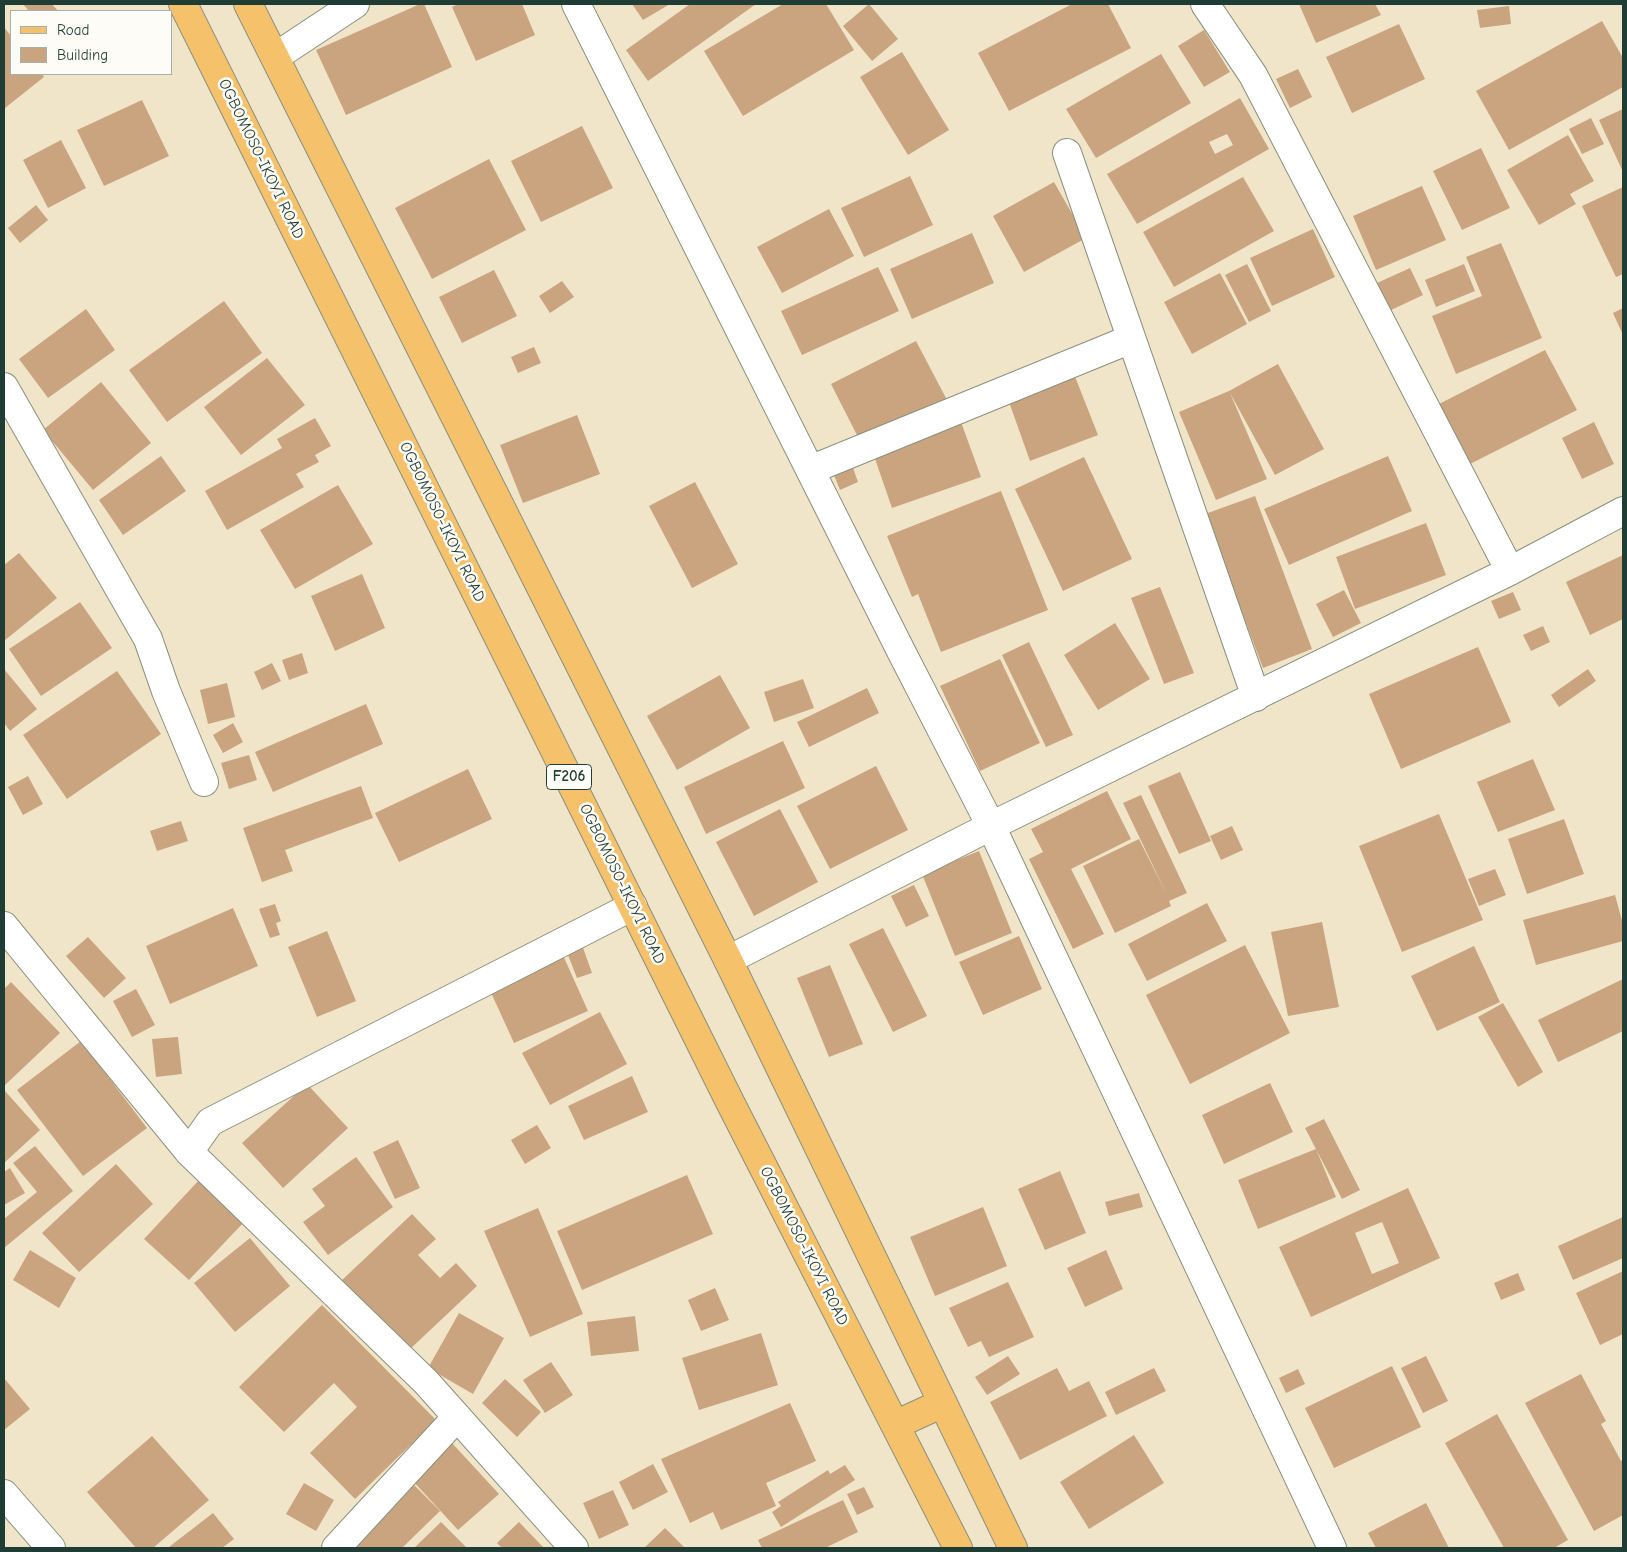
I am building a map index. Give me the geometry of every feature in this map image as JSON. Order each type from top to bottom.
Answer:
[{"type":"main road","name":"OGBOMOSO-IKOYI ROAD","points":[[183,4],[731,1104],[958,1548]]},
{"type":"main road","points":[[248,4],[728,960],[1013,1548]]},
{"type":"main road","points":[[895,1425],[943,1402]]},
{"type":"street","points":[[275,57],[356,4]]},
{"type":"street","points":[[576,4],[990,826],[1332,1548]]},
{"type":"street","points":[[1205,4],[1253,75],[1510,571]]},
{"type":"street","points":[[1067,153],[1256,697]]},
{"type":"street","points":[[810,470],[1131,339]]},
{"type":"street","points":[[4,387],[148,638],[166,691],[204,782]]},
{"type":"street","points":[[728,960],[990,826],[1510,571],[1623,511]]},
{"type":"street","points":[[189,1152],[210,1122],[633,906]]},
{"type":"street","points":[[4,926],[189,1152],[426,1382],[574,1548]]},
{"type":"street","points":[[336,1548],[457,1417]]},
{"type":"street","points":[[4,1494],[51,1548]]},
{"type":"building","points":[[23,4],[52,4],[57,10],[28,10]]},
{"type":"building","points":[[420,4],[424,4],[452,67],[346,115],[316,50]]},
{"type":"building","points":[[458,4],[522,4],[535,35],[476,61],[452,7]]},
{"type":"building","points":[[632,4],[670,4],[643,20]]},
{"type":"building","points":[[690,4],[756,4],[648,81],[626,50]]},
{"type":"building","points":[[783,4],[826,4],[854,50],[743,116],[704,51]]},
{"type":"building","points":[[869,4],[898,39],[872,61],[843,26]]},
{"type":"building","points":[[1072,4],[1108,4],[1131,48],[1009,111],[978,53]]},
{"type":"building","points":[[1299,4],[1375,4],[1381,15],[1316,43]]},
{"type":"building","points":[[1509,6],[1511,24],[1480,28],[1477,10]]},
{"type":"building","points":[[1602,21],[1623,58],[1623,87],[1509,150],[1476,91]]},
{"type":"building","points":[[1399,24],[1425,79],[1352,113],[1326,57]]},
{"type":"building","points":[[4,27],[10,35],[10,75],[43,75],[44,77],[5,108]]},
{"type":"building","points":[[1204,30],[1230,72],[1204,87],[1178,46]]},
{"type":"building","points":[[902,52],[949,130],[908,155],[860,77]]},
{"type":"building","points":[[1161,54],[1191,103],[1096,158],[1066,109]]},
{"type":"building","points":[[1298,69],[1312,97],[1290,108],[1276,79]]},
{"type":"building","points":[[1240,98],[1269,149],[1137,224],[1107,174]],"holes":[[[1227,134],[1233,145],[1215,154],[1209,142]]]},
{"type":"building","points":[[142,100],[169,156],[104,186],[77,130]]},
{"type":"building","points":[[1623,109],[1623,172],[1599,120]]},
{"type":"building","points":[[1591,118],[1604,144],[1582,154],[1569,129]]},
{"type":"building","points":[[582,126],[613,188],[541,222],[511,161]]},
{"type":"building","points":[[1568,135],[1594,181],[1570,194],[1576,204],[1539,225],[1507,170]]},
{"type":"building","points":[[61,140],[86,188],[48,208],[23,160]]},
{"type":"building","points":[[1481,148],[1510,208],[1462,230],[1433,171]]},
{"type":"building","points":[[489,159],[526,230],[432,279],[395,208]]},
{"type":"building","points":[[910,176],[933,225],[864,257],[841,208]]},
{"type":"building","points":[[1243,177],[1274,231],[1174,287],[1143,232]]},
{"type":"building","points":[[1054,182],[1086,238],[1024,272],[993,216]]},
{"type":"building","points":[[1422,186],[1446,240],[1376,270],[1353,216]]},
{"type":"building","points":[[1623,187],[1623,274],[1616,277],[1582,206]]},
{"type":"building","points":[[36,205],[48,220],[20,243],[8,228]]},
{"type":"building","points":[[829,209],[854,256],[782,293],[757,247]]},
{"type":"building","points":[[1313,229],[1335,277],[1272,306],[1250,258]]},
{"type":"building","points":[[972,233],[994,283],[912,319],[890,269]]},
{"type":"building","points":[[1501,243],[1542,338],[1456,374],[1432,316],[1482,296],[1466,257]]},
{"type":"building","points":[[1247,264],[1271,311],[1249,322],[1225,275]]},
{"type":"building","points":[[1464,264],[1475,291],[1436,307],[1425,280]]},
{"type":"building","points":[[878,267],[899,311],[802,355],[781,311]]},
{"type":"building","points":[[1410,268],[1423,295],[1389,311],[1377,283]]},
{"type":"building","points":[[494,270],[517,316],[462,343],[439,297]]},
{"type":"building","points":[[1220,273],[1247,324],[1192,354],[1164,302]]},
{"type":"building","points":[[562,281],[574,297],[550,313],[539,296]]},
{"type":"building","points":[[224,301],[262,353],[167,422],[129,370]]},
{"type":"building","points":[[1623,308],[1623,335],[1613,313]]},
{"type":"building","points":[[86,309],[115,350],[48,398],[19,359]]},
{"type":"building","points":[[916,341],[947,400],[861,443],[831,384]]},
{"type":"building","points":[[534,347],[541,363],[518,373],[511,357]]},
{"type":"building","points":[[1545,350],[1577,410],[1470,464],[1439,404]]},
{"type":"building","points":[[267,358],[305,405],[241,455],[204,407]]},
{"type":"building","points":[[1278,364],[1324,449],[1275,475],[1230,393],[1267,479],[1216,500],[1179,412],[1229,391]]},
{"type":"building","points":[[1074,374],[1098,435],[1030,461],[1008,399]]},
{"type":"building","points":[[101,382],[151,443],[93,490],[43,430]]},
{"type":"building","points":[[577,415],[600,474],[523,503],[500,445]]},
{"type":"building","points":[[315,418],[331,446],[315,455],[319,462],[296,474],[304,487],[227,530],[205,491],[282,448],[277,439]]},
{"type":"building","points":[[961,422],[981,477],[892,508],[873,453]]},
{"type":"building","points":[[1594,422],[1614,464],[1582,479],[1562,438]]},
{"type":"building","points":[[161,456],[186,491],[123,535],[99,500]]},
{"type":"building","points":[[1388,456],[1412,511],[1289,565],[1264,509]]},
{"type":"building","points":[[1084,457],[1132,559],[1063,591],[1015,489]]},
{"type":"building","points":[[853,468],[858,482],[840,490],[834,475]]},
{"type":"building","points":[[695,482],[738,564],[692,588],[649,506]]},
{"type":"building","points":[[338,485],[373,544],[295,589],[260,530]]},
{"type":"building","points":[[1001,491],[1048,610],[941,652],[918,594],[912,597],[887,536]]},
{"type":"building","points":[[1255,496],[1312,649],[1263,668],[1205,514]]},
{"type":"building","points":[[1426,523],[1446,575],[1355,609],[1336,557]]},
{"type":"building","points":[[19,553],[57,598],[4,641],[4,565]]},
{"type":"building","points":[[1623,555],[1623,619],[1590,635],[1566,582]]},
{"type":"building","points":[[362,574],[385,628],[335,651],[311,596]]},
{"type":"building","points":[[1160,587],[1194,673],[1164,684],[1131,598]]},
{"type":"building","points":[[1344,590],[1361,623],[1333,637],[1316,604]]},
{"type":"building","points":[[1513,592],[1521,610],[1499,619],[1491,601]]},
{"type":"building","points":[[80,602],[112,648],[41,696],[9,649]]},
{"type":"building","points":[[1115,623],[1150,679],[1098,710],[1064,655]]},
{"type":"building","points":[[1543,626],[1550,642],[1531,651],[1523,635]]},
{"type":"building","points":[[1029,642],[1073,735],[1046,747],[1002,655]]},
{"type":"building","points":[[1478,647],[1511,722],[1401,769],[1369,694]]},
{"type":"building","points":[[302,653],[308,673],[289,680],[282,660]]},
{"type":"building","points":[[1000,659],[1040,743],[980,771],[940,686]]},
{"type":"building","points":[[272,663],[281,681],[262,690],[254,672]]},
{"type":"building","points":[[4,669],[37,709],[10,731],[4,723]]},
{"type":"building","points":[[1588,669],[1596,681],[1559,707],[1551,695]]},
{"type":"building","points":[[117,671],[161,734],[67,799],[23,735]]},
{"type":"building","points":[[720,675],[750,728],[677,770],[647,716]]},
{"type":"building","points":[[803,679],[814,708],[774,722],[764,692]]},
{"type":"building","points":[[227,683],[235,717],[208,724],[200,690]]},
{"type":"building","points":[[867,688],[879,713],[809,747],[797,722]]},
{"type":"building","points":[[366,704],[383,744],[273,792],[255,752]]},
{"type":"building","points":[[233,723],[243,742],[223,753],[213,735]]},
{"type":"building","points":[[783,741],[805,788],[706,834],[684,787]]},
{"type":"building","points":[[249,755],[257,780],[229,789],[221,763]]},
{"type":"building","points":[[1533,759],[1555,810],[1498,832],[1477,782]]},
{"type":"building","points":[[876,766],[908,830],[830,869],[797,806]]},
{"type":"building","points":[[468,769],[492,819],[399,862],[375,813]]},
{"type":"building","points":[[1180,772],[1211,841],[1179,854],[1148,786]]},
{"type":"building","points":[[28,776],[43,804],[23,815],[8,787]]},
{"type":"building","points":[[361,786],[373,818],[285,850],[293,871],[262,882],[243,828]]},
{"type":"building","points":[[1107,791],[1131,839],[1071,869],[1104,934],[1073,949],[1029,859],[1043,852],[1031,829]]},
{"type":"building","points":[[1141,795],[1187,893],[1169,901],[1171,906],[1115,933],[1083,866],[1139,839],[1167,895],[1123,803]]},
{"type":"building","points":[[780,809],[818,882],[754,916],[716,842]]},
{"type":"building","points":[[1439,814],[1483,920],[1402,952],[1359,846]]},
{"type":"building","points":[[1564,819],[1584,874],[1527,894],[1508,839]]},
{"type":"building","points":[[181,821],[188,841],[157,851],[150,831]]},
{"type":"building","points":[[1232,826],[1243,850],[1221,860],[1210,836]]},
{"type":"building","points":[[979,851],[1012,933],[955,956],[922,874]]},
{"type":"building","points":[[1495,869],[1506,895],[1479,906],[1468,879]]},
{"type":"building","points":[[914,885],[929,916],[906,927],[891,896]]},
{"type":"building","points":[[1615,895],[1623,924],[1623,941],[1536,965],[1523,920]]},
{"type":"building","points":[[1207,903],[1227,941],[1147,981],[1128,944]]},
{"type":"building","points":[[275,904],[281,921],[276,923],[280,935],[270,938],[259,909]]},
{"type":"building","points":[[233,908],[258,966],[170,1004],[146,946]]},
{"type":"building","points":[[1322,922],[1339,1007],[1288,1016],[1271,932]]},
{"type":"building","points":[[883,928],[927,1016],[893,1032],[849,944]]},
{"type":"building","points":[[327,931],[356,1001],[317,1017],[288,947]]},
{"type":"building","points":[[1019,936],[1042,989],[983,1015],[959,962]]},
{"type":"building","points":[[88,937],[126,978],[104,998],[66,956]]},
{"type":"building","points":[[582,945],[592,973],[577,978],[566,950]]},
{"type":"building","points":[[1245,945],[1290,1033],[1190,1084],[1146,995]]},
{"type":"building","points":[[1474,946],[1500,1002],[1437,1031],[1411,976]]},
{"type":"building","points":[[562,953],[588,1011],[514,1043],[488,986]]},
{"type":"building","points":[[830,965],[863,1044],[829,1057],[797,978]]},
{"type":"building","points":[[1623,979],[1623,1031],[1558,1062],[1538,1020]]},
{"type":"building","points":[[11,982],[60,1033],[4,1086],[4,989]]},
{"type":"building","points":[[136,989],[155,1025],[132,1037],[113,1001]]},
{"type":"building","points":[[1503,1003],[1543,1072],[1518,1087],[1478,1017]]},
{"type":"building","points":[[600,1012],[627,1064],[550,1105],[522,1053]]},
{"type":"building","points":[[178,1037],[182,1074],[156,1077],[152,1039]]},
{"type":"building","points":[[81,1041],[147,1128],[83,1176],[17,1090]]},
{"type":"building","points":[[632,1076],[648,1112],[584,1140],[568,1106]]},
{"type":"building","points":[[1270,1083],[1293,1132],[1224,1164],[1202,1115]]},
{"type":"building","points":[[307,1084],[348,1128],[283,1188],[242,1143]]},
{"type":"building","points":[[4,1092],[40,1130],[4,1163]]},
{"type":"building","points":[[1324,1119],[1360,1190],[1342,1199],[1305,1128]]},
{"type":"building","points":[[537,1125],[551,1148],[525,1164],[511,1140]]},
{"type":"building","points":[[398,1140],[420,1188],[395,1199],[373,1152]]},
{"type":"building","points":[[35,1146],[73,1191],[4,1248],[4,1219],[37,1192],[13,1163]]},
{"type":"building","points":[[1316,1149],[1336,1197],[1258,1229],[1238,1180]]},
{"type":"building","points":[[356,1157],[393,1207],[328,1255],[303,1222],[325,1206],[312,1189]]},
{"type":"building","points":[[116,1164],[153,1204],[79,1272],[42,1233]]},
{"type":"building","points":[[10,1168],[25,1193],[4,1205],[4,1172]]},
{"type":"building","points":[[1060,1171],[1086,1233],[1045,1250],[1018,1189]]},
{"type":"building","points":[[687,1175],[713,1234],[582,1290],[557,1231]]},
{"type":"building","points":[[200,1179],[245,1221],[189,1280],[144,1239]]},
{"type":"building","points":[[1408,1188],[1440,1258],[1311,1317],[1279,1247]],"holes":[[[1382,1222],[1399,1263],[1372,1274],[1355,1233]]]},
{"type":"building","points":[[1139,1193],[1143,1207],[1109,1216],[1105,1202]]},
{"type":"building","points":[[983,1207],[1007,1266],[935,1296],[910,1237]]},
{"type":"building","points":[[538,1208],[583,1314],[530,1337],[484,1231]]},
{"type":"building","points":[[412,1214],[436,1239],[418,1255],[440,1278],[456,1263],[477,1286],[408,1351],[341,1281]]},
{"type":"building","points":[[1623,1217],[1623,1258],[1573,1280],[1558,1246]]},
{"type":"building","points":[[250,1238],[290,1286],[235,1332],[194,1283]]},
{"type":"building","points":[[30,1250],[76,1278],[59,1308],[13,1280]]},
{"type":"building","points":[[1106,1250],[1123,1289],[1085,1307],[1067,1268]]},
{"type":"building","points":[[1623,1271],[1623,1334],[1600,1345],[1576,1293]]},
{"type":"building","points":[[1518,1273],[1525,1290],[1501,1300],[1494,1283]]},
{"type":"building","points":[[1008,1282],[1034,1337],[989,1357],[981,1341],[968,1347],[949,1308]]},
{"type":"building","points":[[715,1288],[729,1320],[701,1331],[688,1300]]},
{"type":"building","points":[[322,1305],[436,1420],[355,1499],[310,1453],[357,1407],[334,1383],[284,1432],[239,1387]]},
{"type":"building","points":[[459,1313],[504,1338],[473,1394],[428,1368]]},
{"type":"building","points":[[635,1316],[639,1351],[591,1356],[587,1322]]},
{"type":"building","points":[[761,1333],[778,1385],[699,1410],[682,1358]]},
{"type":"building","points":[[1008,1356],[1020,1374],[987,1395],[975,1377]]},
{"type":"building","points":[[1426,1356],[1448,1401],[1423,1413],[1401,1368]]},
{"type":"building","points":[[551,1362],[573,1395],[545,1413],[523,1380]]},
{"type":"building","points":[[1392,1366],[1421,1427],[1334,1468],[1305,1408]]},
{"type":"building","points":[[1057,1368],[1069,1391],[1089,1381],[1107,1416],[1020,1460],[990,1402]]},
{"type":"building","points":[[1154,1368],[1166,1391],[1116,1415],[1105,1392]]},
{"type":"building","points":[[1298,1369],[1305,1384],[1286,1393],[1279,1378]]},
{"type":"building","points":[[1581,1374],[1606,1421],[1601,1424],[1621,1461],[1623,1460],[1623,1515],[1594,1531],[1525,1403]]},
{"type":"building","points":[[4,1378],[30,1409],[4,1430]]},
{"type":"building","points":[[505,1379],[541,1412],[517,1437],[482,1403]]},
{"type":"building","points":[[790,1403],[816,1461],[766,1483],[776,1506],[721,1530],[713,1512],[690,1523],[661,1459]]},
{"type":"building","points":[[1497,1414],[1568,1540],[1554,1548],[1504,1548],[1445,1443]]},
{"type":"building","points":[[1134,1435],[1164,1483],[1089,1529],[1060,1482]]},
{"type":"building","points":[[152,1436],[209,1500],[153,1548],[136,1548],[87,1492]]},
{"type":"building","points":[[452,1443],[499,1494],[458,1530],[412,1480]]},
{"type":"building","points":[[653,1464],[668,1492],[633,1510],[619,1482]]},
{"type":"building","points":[[845,1465],[855,1480],[781,1527],[772,1512],[781,1506],[778,1502],[828,1470],[830,1474]]},
{"type":"building","points":[[410,1481],[440,1511],[402,1548],[343,1548]]},
{"type":"building","points":[[304,1483],[334,1500],[316,1531],[286,1514]]},
{"type":"building","points":[[864,1487],[874,1507],[857,1515],[847,1494]]},
{"type":"building","points":[[613,1490],[629,1525],[599,1539],[583,1503]]},
{"type":"building","points":[[843,1500],[858,1532],[825,1548],[762,1548],[758,1540]]},
{"type":"building","points":[[1426,1503],[1449,1548],[1376,1548],[1368,1533]]},
{"type":"building","points":[[213,1513],[234,1539],[222,1548],[169,1547]]},
{"type":"building","points":[[441,1522],[465,1548],[414,1548]]},
{"type":"building","points":[[519,1522],[544,1548],[502,1548],[497,1543]]},
{"type":"building","points":[[665,1528],[685,1548],[644,1548]]}]
